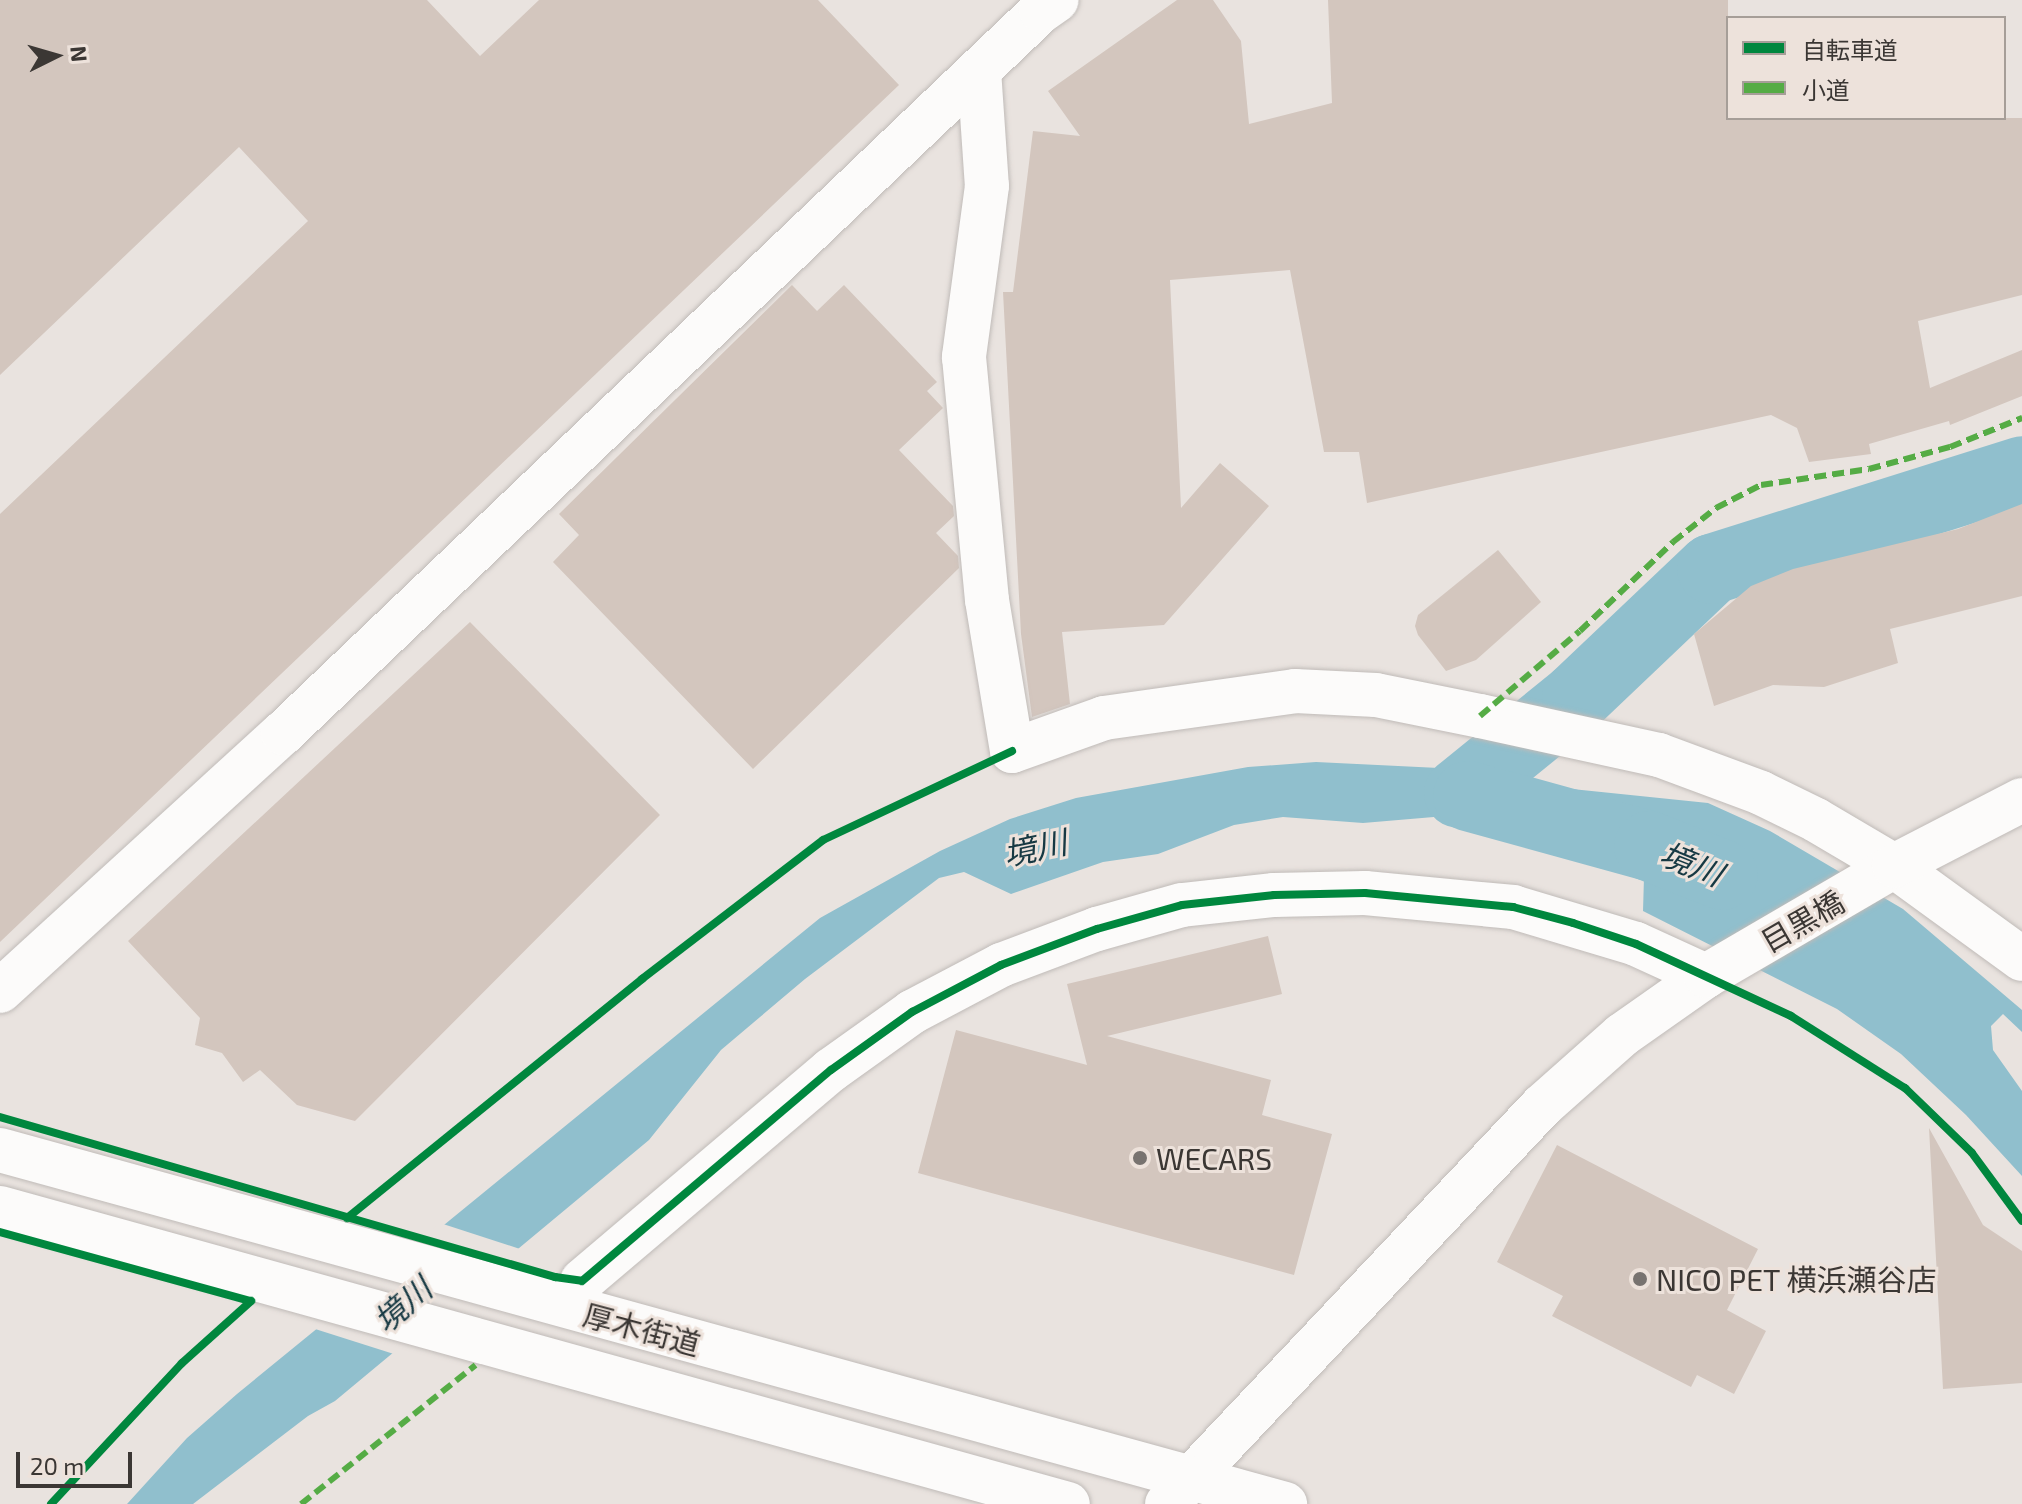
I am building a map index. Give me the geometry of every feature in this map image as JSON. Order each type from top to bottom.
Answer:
[{"type":"main road","points":[[0,991],[283,733],[979,70],[1044,4]]},
{"type":"main road","points":[[979,70],[987,186],[964,357],[987,600],[1012,751],[1104,718],[1295,691],[1376,695],[1511,722],[1659,755],[1746,787],[1816,820],[2022,959]]},
{"type":"main road","name":"目黒橋","points":[[1179,1491],[1542,1106],[1622,1035],[1713,973],[1889,869],[2022,800]]},
{"type":"main road","points":[[582,1281],[831,1070],[912,1012],[1001,965],[1097,929],[1182,905],[1274,895],[1365,893],[1513,907],[1636,944],[1713,973]]},
{"type":"main road","name":"厚木街道","points":[[0,1150],[529,1298],[1179,1491],[1285,1504]]},
{"type":"main road","name":"厚木街道","points":[[0,1208],[1068,1504]]},
{"type":"water","points":[[1316,762],[1439,768],[1543,786],[1708,803],[1770,831],[1903,909],[2022,1010],[2022,1032],[2003,1014],[1991,1026],[1993,1050],[2022,1091],[2022,1176],[1966,1115],[1901,1054],[1837,1009],[1643,911],[1644,877],[1630,828],[1481,813],[1363,823],[1283,817],[1234,825],[1158,854],[1103,862],[1011,894],[964,872],[939,878],[805,979],[721,1050],[649,1140],[335,1401],[308,1416],[193,1504],[127,1504],[187,1438],[237,1394],[820,918],[940,851],[1010,819],[1076,798],[1248,767]]},
{"type":"pier","points":[[440,1223],[523,1250],[397,1355],[312,1328]]},
{"type":"building","points":[[0,0],[427,0],[480,56],[539,0],[818,0],[899,85],[0,942],[0,514],[308,221],[239,147],[0,375]]},
{"type":"building","points":[[1177,0],[1213,0],[1241,41],[1249,124],[1332,103],[1328,0],[1728,0],[1726,120],[2022,118],[2022,295],[1918,321],[1930,388],[2022,350],[2022,396],[1950,425],[1949,421],[1869,444],[1871,454],[1809,462],[1797,428],[1771,415],[1367,503],[1359,452],[1324,452],[1290,270],[1170,280],[1181,508],[1220,463],[1269,506],[1164,625],[1062,632],[1070,704],[1032,717],[1021,634],[1003,292],[1013,292],[1033,131],[1080,136],[1048,91]]},
{"type":"building","points":[[792,285],[817,311],[844,285],[937,382],[927,391],[943,408],[899,450],[953,506],[954,516],[936,533],[958,556],[959,568],[753,769],[553,562],[579,535],[559,514]]},
{"type":"building","points":[[2022,504],[2022,596],[1890,629],[1898,663],[1824,687],[1773,685],[1714,706],[1694,634],[1751,586],[1793,569],[1958,529]]},
{"type":"building","points":[[1498,550],[1541,602],[1476,660],[1446,671],[1418,635],[1415,626],[1418,615]]},
{"type":"building","points":[[470,622],[660,815],[355,1121],[297,1105],[260,1070],[243,1082],[222,1053],[195,1045],[200,1018],[128,941]]},
{"type":"building","points":[[1268,936],[1282,994],[1107,1036],[1271,1080],[1262,1115],[1332,1134],[1294,1275],[918,1173],[956,1030],[1087,1065],[1067,984]]},
{"type":"building","points":[[1929,1128],[1983,1225],[2022,1251],[2022,1383],[1943,1389]]},
{"type":"building","points":[[1557,1145],[1758,1249],[1727,1310],[1766,1331],[1734,1394],[1697,1375],[1691,1387],[1552,1316],[1563,1296],[1497,1262]]},
{"type":"waterway","points":[[1459,793],[1577,697],[1712,569],[2022,471]]},
{"type":"waterway","name":"境川","points":[[1468,796],[1649,846],[1723,875]]},
{"type":"marked path","points":[[1480,716],[1580,631],[1673,542],[1716,508],[1761,485],[1869,469],[1950,447],[2022,418]]},
{"type":"marked path","points":[[301,1504],[476,1365]]},
{"type":"cycle path","points":[[347,1218],[642,979],[823,840],[1012,751]]},
{"type":"cycle path","points":[[0,1117],[555,1277],[582,1281],[831,1070],[912,1012],[1001,965],[1097,929],[1182,905],[1274,895],[1365,893],[1513,907],[1573,923],[1636,944],[1791,1016],[1905,1088],[1972,1153],[2022,1221]]},
{"type":"cycle path","points":[[0,1232],[251,1301]]},
{"type":"cycle path","points":[[51,1504],[182,1363],[251,1301]]},
{"type":"place","name":"WECARS","points":[[1140,1158]]},
{"type":"place","name":"NICO PET 横浜瀬谷店","points":[[1640,1279]]}]
